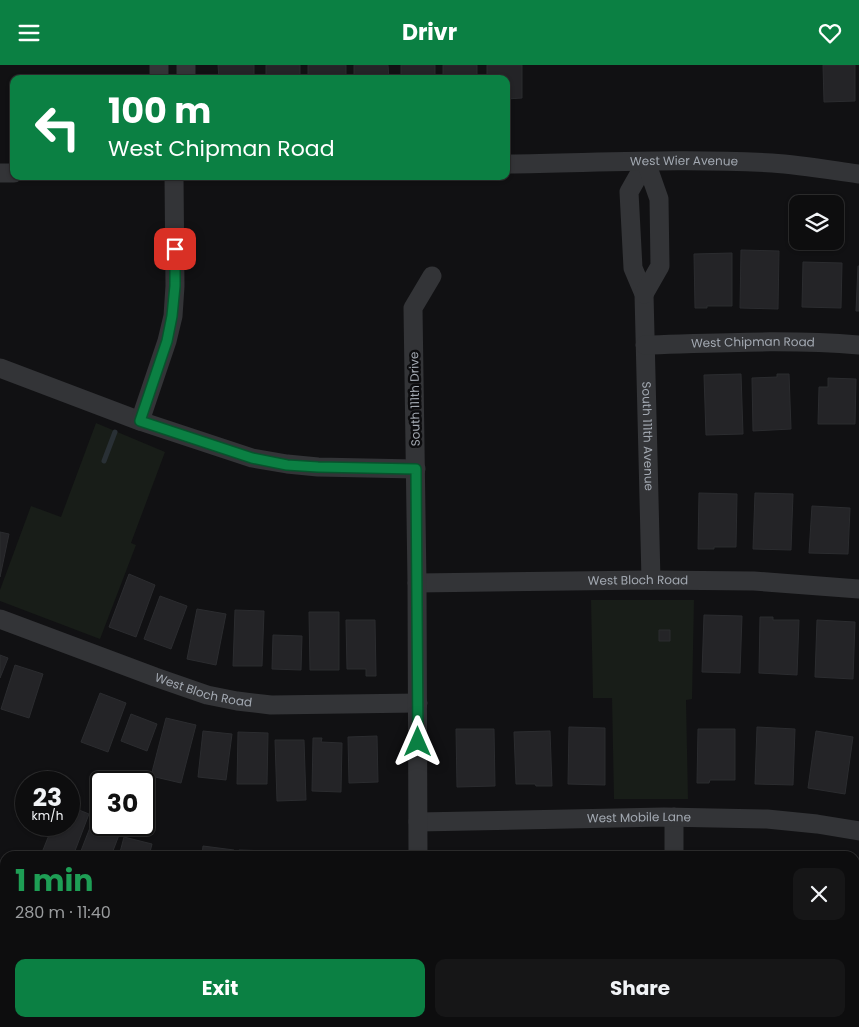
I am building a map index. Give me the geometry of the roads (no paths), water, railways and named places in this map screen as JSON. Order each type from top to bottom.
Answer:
[{"type":"street","name":"West Wier Avenue","points":[[510,164],[726,161],[816,167],[859,174]]},
{"type":"street","points":[[644,294],[660,266],[659,199],[646,162]]},
{"type":"street","name":"South 111th Avenue","points":[[646,162],[629,191],[633,268],[644,294],[651,580]]},
{"type":"street","points":[[140,421],[167,341],[172,316],[175,286],[174,180]]},
{"type":"street","name":"South 111th Drive","points":[[418,851],[414,307],[432,276]]},
{"type":"street","name":"West Chipman Road","points":[[645,345],[763,342],[859,345]]},
{"type":"street","points":[[0,367],[140,421],[252,458],[287,465],[416,469]]},
{"type":"street","name":"West Bloch Road","points":[[417,583],[651,580],[754,581],[859,589]]},
{"type":"street","name":"West Bloch Road","points":[[0,619],[155,677],[207,695],[236,701],[271,705],[418,703]]},
{"type":"street","points":[[674,817],[674,851]]},
{"type":"street","name":"West Mobile Lane","points":[[418,822],[674,817],[767,819],[817,824],[859,831]]},
{"type":"waterway","points":[[104,461],[115,432]]}]
